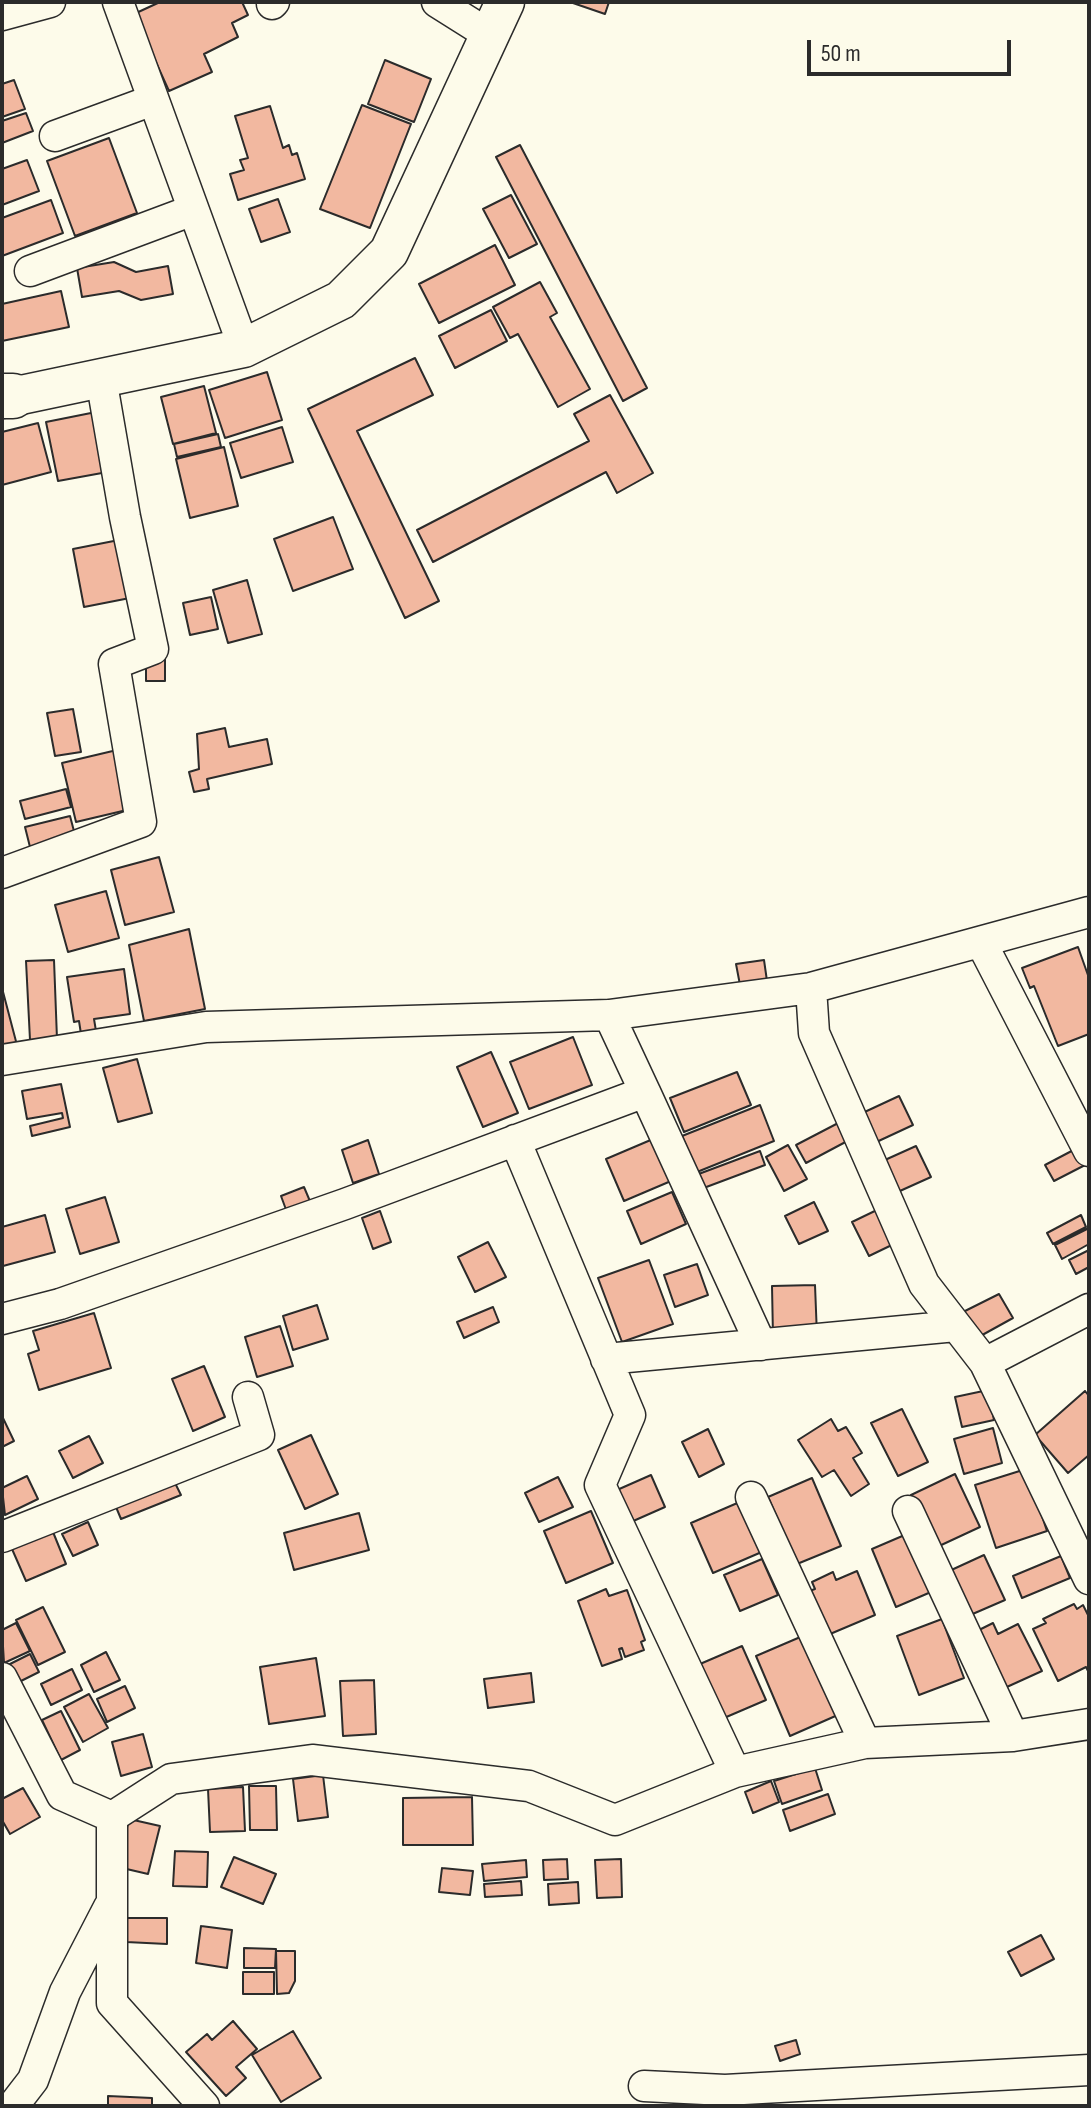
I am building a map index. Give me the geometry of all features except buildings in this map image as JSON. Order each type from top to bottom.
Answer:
[{"type":"main road","points":[[6,397],[244,348],[341,300],[389,252],[498,19]]},
{"type":"street","points":[[2,15],[50,2]]},
{"type":"street","points":[[118,2],[244,348]]},
{"type":"street","points":[[437,2],[498,19]]},
{"type":"street","points":[[55,136],[153,100]]},
{"type":"street","points":[[30,271],[193,210]]},
{"type":"street","points":[[2,873],[141,822],[114,664],[153,649],[125,517],[101,378]]},
{"type":"street","points":[[2,1060],[206,1027],[609,1015],[811,988],[1089,912]]},
{"type":"street","points":[[981,942],[1089,1151]]},
{"type":"street","points":[[811,988],[814,1033],[924,1284],[985,1363],[1089,1579]]},
{"type":"street","points":[[609,1015],[761,1345]]},
{"type":"street","points":[[2,1319],[90,1294],[645,1092]]},
{"type":"street","points":[[515,1140],[630,1415],[600,1485],[735,1772]]},
{"type":"street","points":[[985,1363],[1089,1309]]},
{"type":"street","points":[[606,1359],[956,1326]]},
{"type":"street","points":[[2,1537],[233,1448],[259,1435],[248,1397]]},
{"type":"street","points":[[751,1497],[865,1743]]},
{"type":"street","points":[[908,1511],[1013,1736]]},
{"type":"street","points":[[2,1678],[62,1795],[112,1817]]},
{"type":"street","points":[[112,1817],[171,1779],[312,1760],[529,1786],[615,1820],[735,1772],[865,1743],[1013,1736],[1089,1724]]},
{"type":"street","points":[[112,1817],[112,2003],[204,2106]]},
{"type":"street","points":[[13,2106],[33,2080],[65,1992],[112,1901]]},
{"type":"street","points":[[644,2086],[725,2090],[1089,2070]]}]
